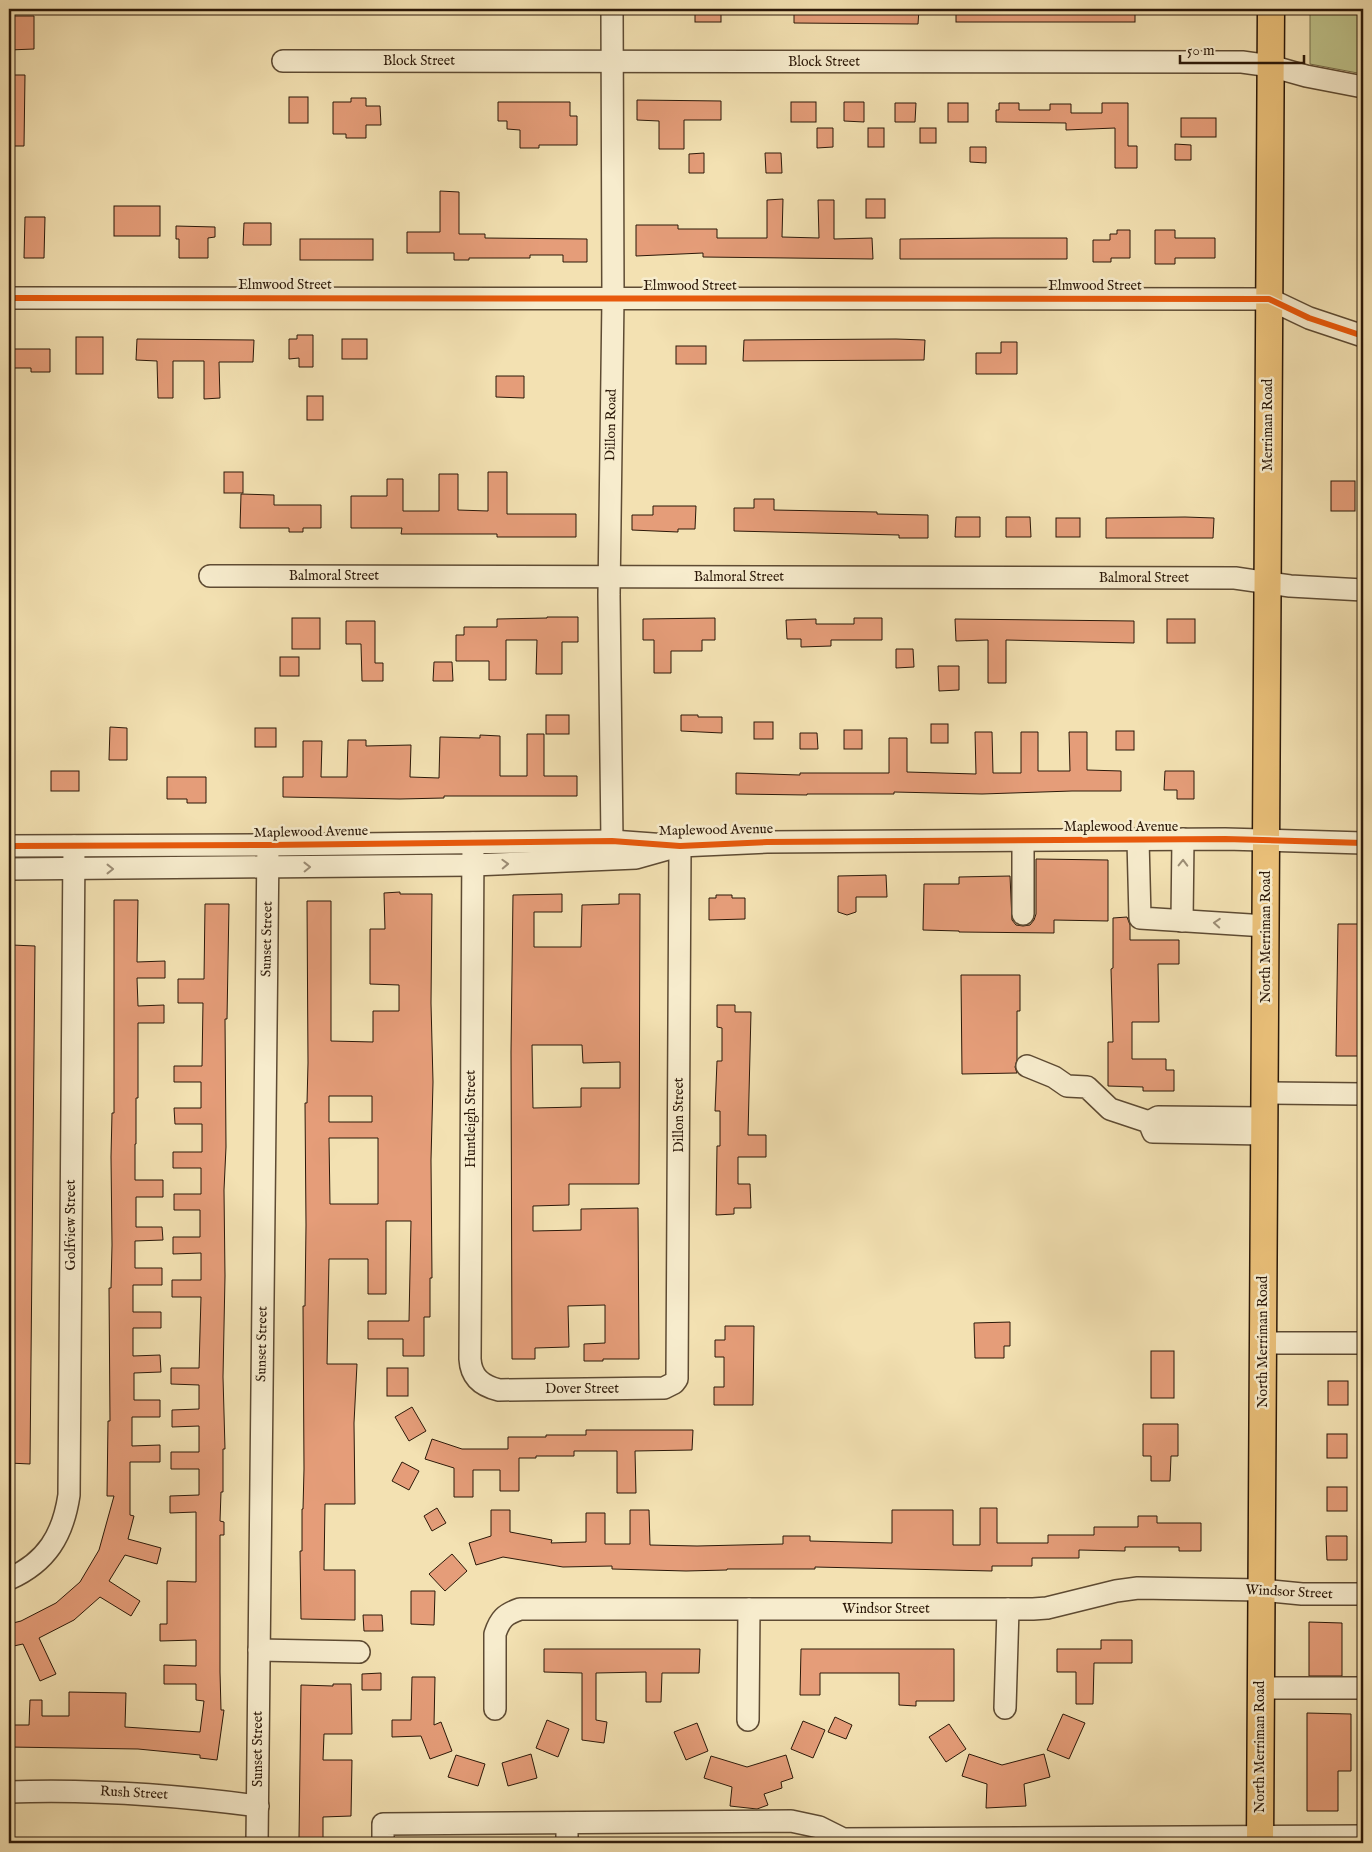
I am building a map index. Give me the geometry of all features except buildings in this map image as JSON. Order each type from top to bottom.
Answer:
[{"type":"main road","name":"Merriman Road","points":[[1266,841],[1271,9]]},
{"type":"main road","name":"North Merriman Road","points":[[1260,1840],[1266,841]]},
{"type":"street","name":"Dillon Road","points":[[612,9],[613,298],[610,577],[612,841]]},
{"type":"street","name":"Block Street","points":[[283,61],[1242,62],[1271,66],[1306,76],[1363,87]]},
{"type":"street","name":"Elmwood Street","points":[[9,298],[1269,299],[1309,318],[1363,336]]},
{"type":"street","name":"Balmoral Street","points":[[210,576],[1235,578],[1267,581],[1290,586],[1363,590]]},
{"type":"street","name":"Maplewood Avenue","points":[[9,846],[612,841],[680,846],[767,842],[1183,839],[1363,843]]},
{"type":"street","points":[[1182,921],[1183,839]]},
{"type":"street","points":[[1138,840],[1140,918],[1266,926]]},
{"type":"street","points":[[1023,841],[1023,914]]},
{"type":"street","name":"Huntleigh Street","points":[[473,843],[470,1359],[471,1367],[476,1377],[488,1387]]},
{"type":"street","name":"Sunset Street","points":[[257,1843],[268,845]]},
{"type":"street","name":"Golfview Street","points":[[9,1579],[30,1568],[46,1554],[61,1529],[66,1516],[69,1495],[74,846]]},
{"type":"street","name":"Maplewood Avenue","points":[[9,869],[473,865],[636,858],[680,846]]},
{"type":"street","name":"Dillon Street","points":[[674,1383],[677,1379],[680,846]]},
{"type":"street","points":[[1026,1066],[1054,1076],[1067,1086],[1087,1087],[1110,1109],[1149,1122],[1158,1117],[1264,1115],[1363,1094]]},
{"type":"street","points":[[1263,1343],[1363,1343]]},
{"type":"street","name":"Dover Street","points":[[488,1387],[499,1390],[664,1388],[674,1383]]},
{"type":"street","name":"Windsor Street","points":[[495,1710],[495,1634],[498,1623],[508,1613],[520,1609],[1047,1608],[1116,1591],[1138,1588],[1261,1590],[1302,1594],[1363,1594]]},
{"type":"street","points":[[748,1720],[749,1609]]},
{"type":"street","points":[[1005,1708],[1008,1609]]},
{"type":"street","points":[[259,1650],[358,1652]]},
{"type":"street","points":[[1261,1688],[1363,1688]]},
{"type":"street","name":"Rush Street","points":[[9,1792],[125,1792],[258,1806]]},
{"type":"street","points":[[383,1843],[383,1824],[567,1833],[792,1821],[819,1827],[843,1838],[1260,1840],[1363,1836]]},
{"type":"green space","points":[[1310,9],[1363,9],[1363,74],[1310,64]]},
{"type":"cycle path","points":[[9,298],[1269,299],[1309,318],[1363,336]]},
{"type":"cycle path","points":[[9,846],[612,841],[680,846],[767,842],[1225,839],[1363,843]]}]
